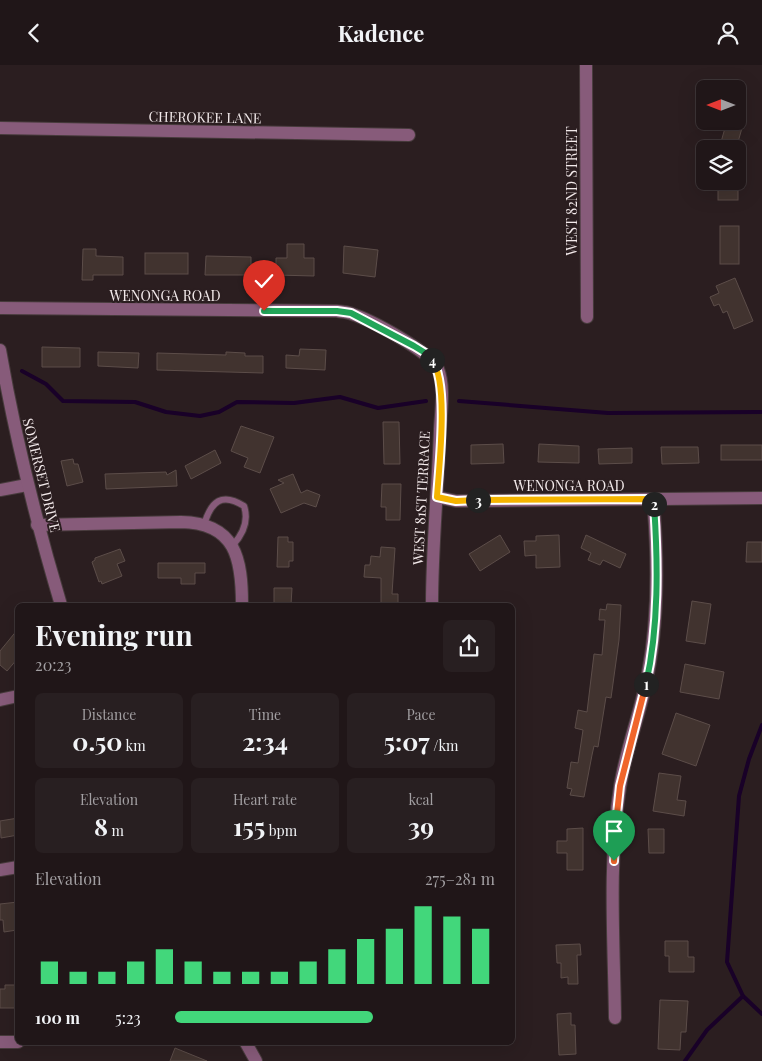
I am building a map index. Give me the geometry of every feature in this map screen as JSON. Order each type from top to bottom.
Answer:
[{"type":"street","name":"WEST 82ND STREET","points":[[586,65],[587,317]]},
{"type":"street","name":"CHEROKEE LANE","points":[[0,128],[409,135]]},
{"type":"street","name":"WENONGA ROAD","points":[[0,308],[337,311],[351,313],[427,354],[437,367],[441,393]]},
{"type":"street","name":"SOMERSET DRIVE","points":[[0,350],[8,397],[37,525],[60,603]]},
{"type":"street","name":"WEST 81ST TERRACE","points":[[432,603],[432,565],[441,393]]},
{"type":"street","points":[[0,491],[28,485]]},
{"type":"street","name":"WENONGA ROAD","points":[[437,497],[456,501],[762,499]]},
{"type":"street","points":[[615,1018],[616,823],[620,786],[641,708],[654,638],[656,564],[653,499]]},
{"type":"street","points":[[37,525],[181,522],[204,525],[214,529],[233,545],[242,580],[242,603]]},
{"type":"street","points":[[0,700],[15,697]]},
{"type":"street","points":[[0,869],[15,867]]},
{"type":"street","points":[[0,1042],[15,1042]]},
{"type":"street","points":[[247,1045],[256,1061]]},
{"type":"lane","points":[[204,525],[208,511],[216,502],[225,498],[244,506],[247,516],[243,531],[233,545]]},
{"type":"building","points":[[724,130],[741,130],[739,140],[722,140]]},
{"type":"building","points":[[718,190],[738,190],[738,200],[718,200]]},
{"type":"building","points":[[720,226],[739,226],[739,264],[720,264]]},
{"type":"building","points":[[287,244],[304,244],[304,258],[314,258],[314,276],[276,275],[276,258],[287,258]]},
{"type":"building","points":[[344,246],[378,250],[375,277],[343,273]]},
{"type":"building","points":[[83,249],[96,249],[96,256],[123,257],[123,275],[93,275],[93,280],[82,280]]},
{"type":"building","points":[[145,253],[188,253],[188,274],[145,274]]},
{"type":"building","points":[[206,256],[251,257],[251,275],[205,275]]},
{"type":"building","points":[[735,278],[753,321],[734,329],[727,311],[723,313],[719,304],[714,306],[710,297],[719,293],[716,286]]},
{"type":"building","points":[[42,347],[80,348],[80,367],[42,367]]},
{"type":"building","points":[[300,349],[326,350],[325,370],[286,368],[286,355],[299,356]]},
{"type":"building","points":[[98,352],[139,353],[138,368],[98,366]]},
{"type":"building","points":[[226,352],[245,353],[245,356],[263,356],[263,373],[157,370],[157,353],[226,355]]},
{"type":"building","points":[[383,422],[399,422],[400,464],[384,464]]},
{"type":"building","points":[[241,426],[274,437],[260,473],[244,467],[248,458],[231,451]]},
{"type":"building","points":[[503,444],[504,463],[471,464],[471,445]]},
{"type":"building","points":[[539,444],[579,446],[579,463],[538,462]]},
{"type":"building","points":[[721,445],[762,445],[762,460],[721,460]]},
{"type":"building","points":[[661,447],[698,447],[699,463],[662,464]]},
{"type":"building","points":[[632,448],[632,463],[599,464],[598,449]]},
{"type":"building","points":[[215,450],[221,463],[191,479],[185,466]]},
{"type":"building","points":[[73,459],[74,464],[78,464],[83,482],[67,486],[61,461]]},
{"type":"building","points":[[176,470],[177,486],[106,489],[105,474],[166,472],[167,475]]},
{"type":"building","points":[[293,474],[301,493],[307,490],[320,495],[316,507],[304,503],[281,513],[270,489],[284,483],[278,480]]},
{"type":"building","points":[[382,484],[401,484],[400,520],[386,520],[386,507],[381,507]]},
{"type":"building","points":[[500,535],[510,552],[480,571],[469,554]]},
{"type":"building","points":[[559,535],[560,567],[536,568],[536,555],[525,556],[524,541],[536,541],[536,536]]},
{"type":"building","points":[[586,535],[626,554],[620,568],[603,560],[600,565],[588,560],[591,553],[581,548]]},
{"type":"building","points":[[278,537],[288,537],[288,542],[293,542],[293,561],[289,561],[289,567],[277,567]]},
{"type":"building","points":[[747,542],[762,542],[762,562],[746,562]]},
{"type":"building","points":[[381,547],[395,548],[392,594],[398,594],[398,603],[381,603],[381,578],[364,577],[365,565],[370,565],[371,556],[380,557]]},
{"type":"building","points":[[120,549],[125,561],[117,564],[122,576],[102,584],[101,581],[99,582],[92,562],[95,558]]},
{"type":"building","points":[[158,563],[205,563],[205,573],[195,573],[195,584],[181,584],[181,578],[158,578]]},
{"type":"building","points":[[274,588],[292,588],[291,603],[274,603]]},
{"type":"building","points":[[692,601],[711,604],[705,644],[686,641]]},
{"type":"building","points":[[607,604],[621,605],[619,640],[611,698],[606,697],[598,747],[594,746],[584,797],[570,795],[572,789],[567,788],[571,762],[578,763],[583,730],[575,728],[578,710],[587,712],[594,654],[602,655],[605,620],[599,620],[600,609],[606,610]]},
{"type":"building","points":[[15,633],[15,662],[7,671],[0,665],[0,651]]},
{"type":"building","points":[[685,664],[724,672],[719,699],[680,692]]},
{"type":"building","points":[[676,713],[710,725],[696,766],[662,754]]},
{"type":"building","points":[[659,773],[681,776],[677,800],[686,801],[684,816],[653,811]]},
{"type":"building","points":[[15,818],[15,836],[1,838],[0,821]]},
{"type":"building","points":[[583,828],[583,870],[567,870],[567,853],[557,853],[557,841],[567,841],[567,829]]},
{"type":"building","points":[[648,829],[664,829],[664,853],[649,853]]},
{"type":"building","points":[[15,902],[15,930],[4,932],[3,920],[0,920],[0,904]]},
{"type":"building","points":[[665,941],[688,941],[688,957],[694,957],[694,972],[669,972],[669,956],[665,956]]},
{"type":"building","points":[[580,944],[581,955],[577,955],[578,984],[568,984],[568,977],[561,978],[561,963],[557,963],[556,945]]},
{"type":"building","points":[[5,985],[15,985],[15,1008],[0,1008],[0,989],[5,989]]},
{"type":"building","points":[[660,1000],[688,1001],[686,1032],[681,1032],[680,1050],[658,1049]]},
{"type":"building","points":[[571,1013],[571,1025],[575,1025],[576,1054],[559,1055],[557,1014]]},
{"type":"building","points":[[175,1048],[207,1061],[170,1061]]},
{"type":"waterway","points":[[22,371],[46,384],[63,401],[135,402],[166,412],[200,416],[219,412],[237,402],[294,403],[340,397],[378,408],[426,401]]},
{"type":"waterway","points":[[459,401],[608,413],[762,412]]},
{"type":"waterway","points":[[762,725],[749,759],[739,796],[727,962],[743,996],[762,1014]]},
{"type":"waterway","points":[[685,1061],[707,1030],[743,996]]},
{"type":"route","points":[[264,311],[337,311],[351,313],[427,354],[437,367],[441,381],[437,497],[456,501],[653,499],[656,535],[654,638],[641,708],[620,786],[614,861]]}]
